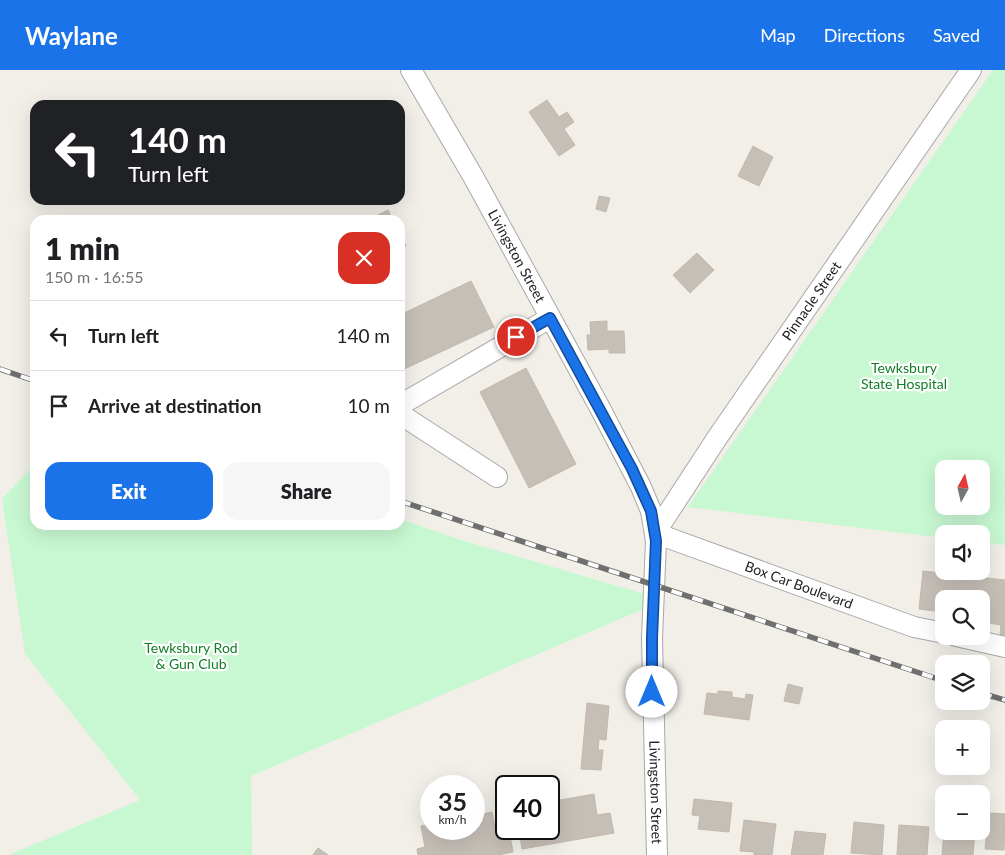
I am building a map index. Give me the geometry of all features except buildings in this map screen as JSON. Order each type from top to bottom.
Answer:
[{"type":"street","name":"Livingston Street","points":[[411,70],[474,178],[641,486],[651,511],[655,533],[652,638],[657,855]]},
{"type":"street","name":"Pinnacle Street","points":[[655,533],[717,438],[971,70]]},
{"type":"street","points":[[405,402],[550,318]]},
{"type":"street","points":[[405,417],[497,477]]},
{"type":"street","name":"Box Car Boulevard","points":[[655,533],[914,627],[935,632]]},
{"type":"street","points":[[990,644],[1005,647]]},
{"type":"green space","name":"Tewksbury State Hospital","points":[[993,70],[1005,70],[1005,545],[990,543],[990,525],[935,525],[935,537],[688,507]]},
{"type":"green space","name":"Tewksbury Rod & Gun Club","points":[[30,469],[30,530],[405,530],[405,521],[461,540],[665,600],[251,776],[252,855],[8,855],[140,800],[25,654],[2,499]]},
{"type":"railway","points":[[0,369],[30,379]]},
{"type":"railway","points":[[405,503],[935,678]]},
{"type":"railway","points":[[990,696],[1005,700]]},
{"type":"route","points":[[516,337],[550,318],[641,486],[651,511],[656,541],[653,585],[652,692]]}]
